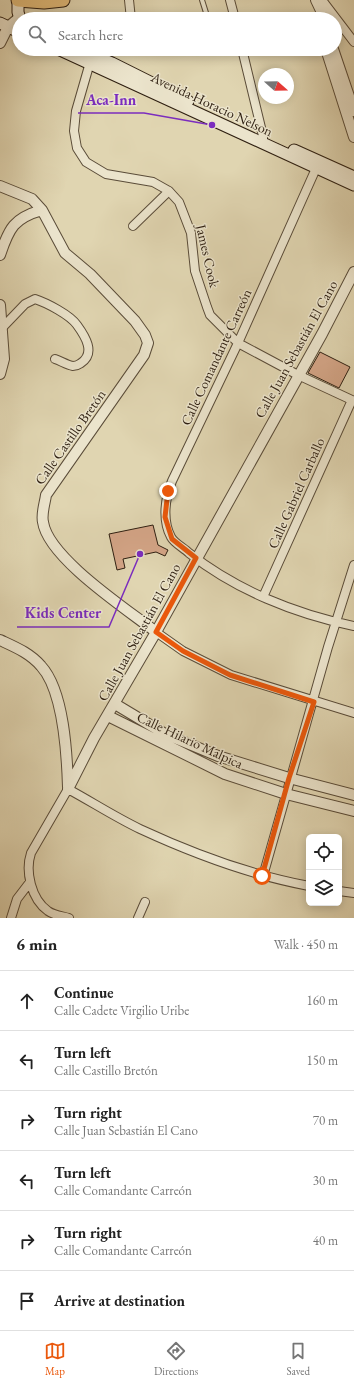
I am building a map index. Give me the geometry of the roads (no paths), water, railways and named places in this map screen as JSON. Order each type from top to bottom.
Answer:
[{"type":"main road","points":[[19,12],[18,0],[44,2],[63,0]]},
{"type":"main road","name":"Avenida Horacio Nelson","points":[[81,56],[91,59],[318,165],[354,185]]},
{"type":"main road","name":"Avenida Horacio Nelson","points":[[87,56],[91,59]]},
{"type":"main road","name":"Avenida Horacio Nelson","points":[[318,165],[354,177]]},
{"type":"street","points":[[129,0],[130,12]]},
{"type":"street","points":[[230,0],[233,12]]},
{"type":"street","points":[[316,0],[320,12]]},
{"type":"street","points":[[322,0],[331,12]]},
{"type":"street","points":[[0,43],[4,25]]},
{"type":"street","points":[[342,26],[354,42]]},
{"type":"street","points":[[244,56],[263,140]]},
{"type":"street","points":[[328,56],[354,137]]},
{"type":"street","points":[[335,56],[354,111]]},
{"type":"street","name":"James Cook","points":[[91,59],[76,111],[74,130],[77,148],[86,162],[106,174],[153,182],[169,191],[179,202],[191,233],[195,271],[210,315],[238,343],[298,375],[353,400]]},
{"type":"street","name":"Calle Comandante Carreón","points":[[318,165],[238,343],[168,491],[165,517],[172,539],[213,571],[264,597],[299,611],[354,626]]},
{"type":"street","name":"Calle Castillo Bretón","points":[[0,186],[32,199],[42,210],[65,253],[90,274],[135,321],[145,335],[148,343],[144,355],[46,495],[43,522],[50,541],[79,572],[156,632],[183,651],[230,675],[314,702],[354,713]]},
{"type":"street","points":[[133,226],[169,191]]},
{"type":"street","points":[[0,255],[10,230],[19,219],[42,210]]},
{"type":"street","name":"Calle Juan Sebastián El Cano","points":[[30,882],[28,860],[30,853],[68,789],[94,738],[156,632],[354,272]]},
{"type":"street","points":[[1,329],[25,304],[35,299],[47,303],[76,324],[89,345],[86,360],[76,366],[72,366],[55,359]]},
{"type":"street","points":[[0,305],[4,359],[0,374]]},
{"type":"street","name":"Calle Gabriel Carballo","points":[[264,597],[353,400]]},
{"type":"street","points":[[262,876],[286,794],[289,778],[314,702],[336,622],[354,565]]},
{"type":"street","points":[[0,640],[25,651],[41,666],[53,684],[67,757],[68,789],[139,828],[224,863],[262,876],[306,885]]},
{"type":"street","name":"Calle Hilario Malpica","points":[[115,704],[164,734],[218,756],[289,778],[354,795]]},
{"type":"street","name":"Calle Hilario Malpica","points":[[108,716],[225,774],[286,794],[354,811]]},
{"type":"street","points":[[10,918],[17,899],[30,882],[37,897],[46,909],[69,918]]},
{"type":"street","points":[[342,891],[354,893]]},
{"type":"street","points":[[138,918],[145,902]]},
{"type":"lane","points":[[202,0],[206,12]]},
{"type":"place","name":"Aca-Inn","points":[[212,125]]},
{"type":"place","name":"Kids Center","points":[[140,554]]}]
